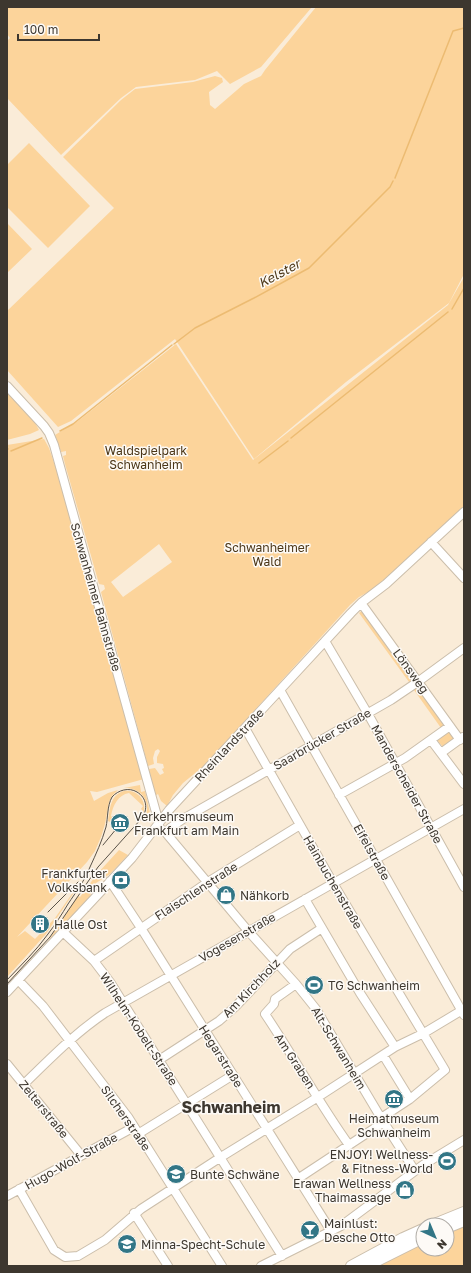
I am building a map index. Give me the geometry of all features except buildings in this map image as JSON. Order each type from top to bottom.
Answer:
[{"type":"main road","points":[[452,1217],[464,1212]]},
{"type":"main road","points":[[351,1266],[415,1233]]},
{"type":"main road","points":[[367,1266],[415,1242]]},
{"type":"street","name":"Schwanheimer Bahnstraße","points":[[7,386],[44,426],[49,433],[54,446],[158,824]]},
{"type":"street","name":"Rheinlandstraße","points":[[7,992],[132,858],[165,815],[325,641],[362,603],[386,584],[464,512]]},
{"type":"street","points":[[431,542],[464,578]]},
{"type":"street","name":"Lönsweg","points":[[362,603],[450,726],[462,738]]},
{"type":"street","name":"Manderscheider Straße","points":[[325,641],[368,714],[464,887]]},
{"type":"street","name":"Saarbrücker Straße","points":[[166,833],[176,824],[368,714],[419,681],[464,648]]},
{"type":"street","name":"Eifelstraße","points":[[280,690],[463,1011]]},
{"type":"street","points":[[339,795],[395,764],[450,726]]},
{"type":"street","name":"Hainbuchenstraße","points":[[245,728],[333,883],[445,1070],[410,1099]]},
{"type":"street","points":[[441,753],[462,738]]},
{"type":"street","points":[[431,740],[464,784]]},
{"type":"street","name":"Vogesenstraße","points":[[24,1084],[69,1040],[94,1020],[122,1002],[249,932],[430,827],[464,809]]},
{"type":"street","points":[[165,815],[176,824]]},
{"type":"street","name":"Alt-Schwanheim","points":[[158,824],[316,1009],[415,1171]]},
{"type":"street","name":"Flaischlenstraße","points":[[94,961],[208,882],[300,825]]},
{"type":"street","name":"Hegarstraße","points":[[110,881],[206,1030],[331,1231]]},
{"type":"street","points":[[305,899],[360,993],[395,1047]]},
{"type":"street","name":"Am Kirchholz","points":[[159,1060],[219,1021],[236,1006],[276,962],[295,944],[322,928]]},
{"type":"street","name":"Wilhelm-Kobelt-Straße","points":[[63,932],[94,961],[122,1002],[282,1256]]},
{"type":"street","name":"Silcherstraße","points":[[18,980],[44,1006],[128,1117],[222,1266]]},
{"type":"street","name":"Am Graben","points":[[296,984],[275,999],[274,1004],[265,1014],[294,1057],[332,1121],[349,1145]]},
{"type":"street","points":[[20,1189],[50,1246],[65,1257],[78,1256],[95,1247],[115,1232],[134,1213],[221,1157],[268,1129],[395,1047],[463,1011]]},
{"type":"street","points":[[299,1178],[349,1145],[410,1099],[383,1055]]},
{"type":"street","name":"Zelterstraße","points":[[7,1064],[81,1155]]},
{"type":"street","name":"Hugo-Wolf-Straße","points":[[7,1196],[81,1155],[136,1131],[187,1103],[233,1075]]},
{"type":"street","points":[[261,1266],[331,1231],[355,1217],[415,1171],[464,1140]]},
{"type":"street","points":[[134,1213],[168,1266]]},
{"type":"green space","points":[[7,7],[312,7],[261,67],[230,84],[217,71],[195,80],[136,87],[121,98],[61,155],[7,98],[7,41],[10,38],[7,34]]},
{"type":"green space","points":[[316,7],[464,7],[464,274],[449,303],[346,382],[254,459],[175,339],[71,421],[58,427],[7,370],[7,311],[114,208],[63,157],[121,100],[135,89],[193,82],[215,76],[222,78],[223,82],[209,92],[210,105],[215,109],[244,84],[261,76]]},
{"type":"green space","points":[[29,143],[90,206],[48,248],[7,207],[7,165]]},
{"type":"green space","points":[[7,223],[32,249],[7,273]]},
{"type":"green space","name":"Schwanheimer Wald","points":[[464,277],[464,506],[377,587],[359,597],[350,605],[205,765],[183,783],[173,795],[167,806],[161,801],[158,794],[155,796],[148,773],[149,769],[155,768],[160,775],[164,773],[162,769],[164,768],[163,764],[157,763],[157,757],[160,751],[158,749],[155,751],[153,758],[154,764],[148,766],[101,592],[105,589],[104,585],[99,584],[63,456],[66,455],[66,451],[61,452],[55,435],[78,421],[176,344],[253,460],[448,305]],"holes":[[[159,544],[172,562],[123,597],[111,582]]]},
{"type":"green space","points":[[7,392],[34,421],[39,430],[7,440]]},
{"type":"green space","points":[[44,439],[49,448],[58,474],[144,779],[97,792],[90,791],[94,801],[108,793],[118,790],[109,802],[105,824],[95,851],[87,862],[17,937],[25,931],[35,939],[55,918],[77,888],[46,934],[7,977],[7,445]]},
{"type":"green space","points":[[363,610],[413,679],[409,682],[359,613]]},
{"type":"green space","points":[[418,687],[445,724],[441,728],[414,690]]},
{"type":"green space","points":[[449,731],[454,739],[443,747],[437,740]]},
{"type":"green space","points":[[140,785],[141,792],[145,791],[151,821],[144,819],[147,807],[144,797],[136,790],[124,788]]},
{"type":"green space","points":[[130,791],[139,796],[144,804],[143,815],[140,820],[139,818],[143,811],[141,809],[143,806],[129,793],[119,798],[117,801],[111,816],[113,818],[110,822],[108,821],[113,799],[119,793]]},
{"type":"green space","points":[[119,850],[128,855],[110,874],[96,883],[92,888],[90,897],[48,941],[78,896],[80,897],[97,874]]},
{"type":"green space","points":[[464,1224],[464,1266],[373,1266],[415,1245],[415,1257],[455,1257],[455,1228]]},
{"type":"waterway","name":"Kelster","points":[[395,178],[453,31],[464,28]]},
{"type":"waterway","name":"Kelster","points":[[174,344],[195,328],[309,268],[390,187],[393,181]]},
{"type":"waterway","points":[[452,309],[464,288]]},
{"type":"waterway","points":[[291,438],[448,312]]},
{"type":"waterway","name":"Kelster","points":[[60,431],[73,424],[172,345]]},
{"type":"waterway","name":"Kelster","points":[[11,451],[42,438]]},
{"type":"waterway","points":[[259,463],[288,441]]},
{"type":"tram line","points":[[7,980],[43,940],[56,923],[83,881],[103,837],[109,804],[112,797],[124,790],[134,790],[140,794],[145,800],[146,804],[142,818],[98,867],[50,937],[7,984]]},
{"type":"tram line","points":[[103,845],[117,828]]},
{"type":"tram line","points":[[48,912],[78,882]]},
{"type":"place","name":"Verkehrsmuseum Frankfurt am Main","points":[[120,823]]},
{"type":"place","name":"Frankfurter Volksbank","points":[[121,880]]},
{"type":"place","name":"Nähkorb","points":[[226,895]]},
{"type":"place","name":"Halle Ost","points":[[40,924]]},
{"type":"place","name":"TG Schwanheim","points":[[314,985]]},
{"type":"place","name":"Heimatmuseum Schwanheim","points":[[394,1099]]},
{"type":"place","name":"ENJOY! Wellness- & Fitness-World","points":[[447,1161]]},
{"type":"place","name":"Bunte Schwäne","points":[[176,1174]]},
{"type":"place","name":"Erawan Wellness Thaimassage","points":[[405,1190]]},
{"type":"place","name":"Mainlust: Desche Otto","points":[[310,1230]]},
{"type":"place","name":"Minna-Specht-Schule","points":[[127,1244]]},
{"type":"district","name":"Schwanheim","points":[[231,1107]]},
{"type":"park label","name":"Waldspielpark Schwanheim","points":[[146,457]]}]
